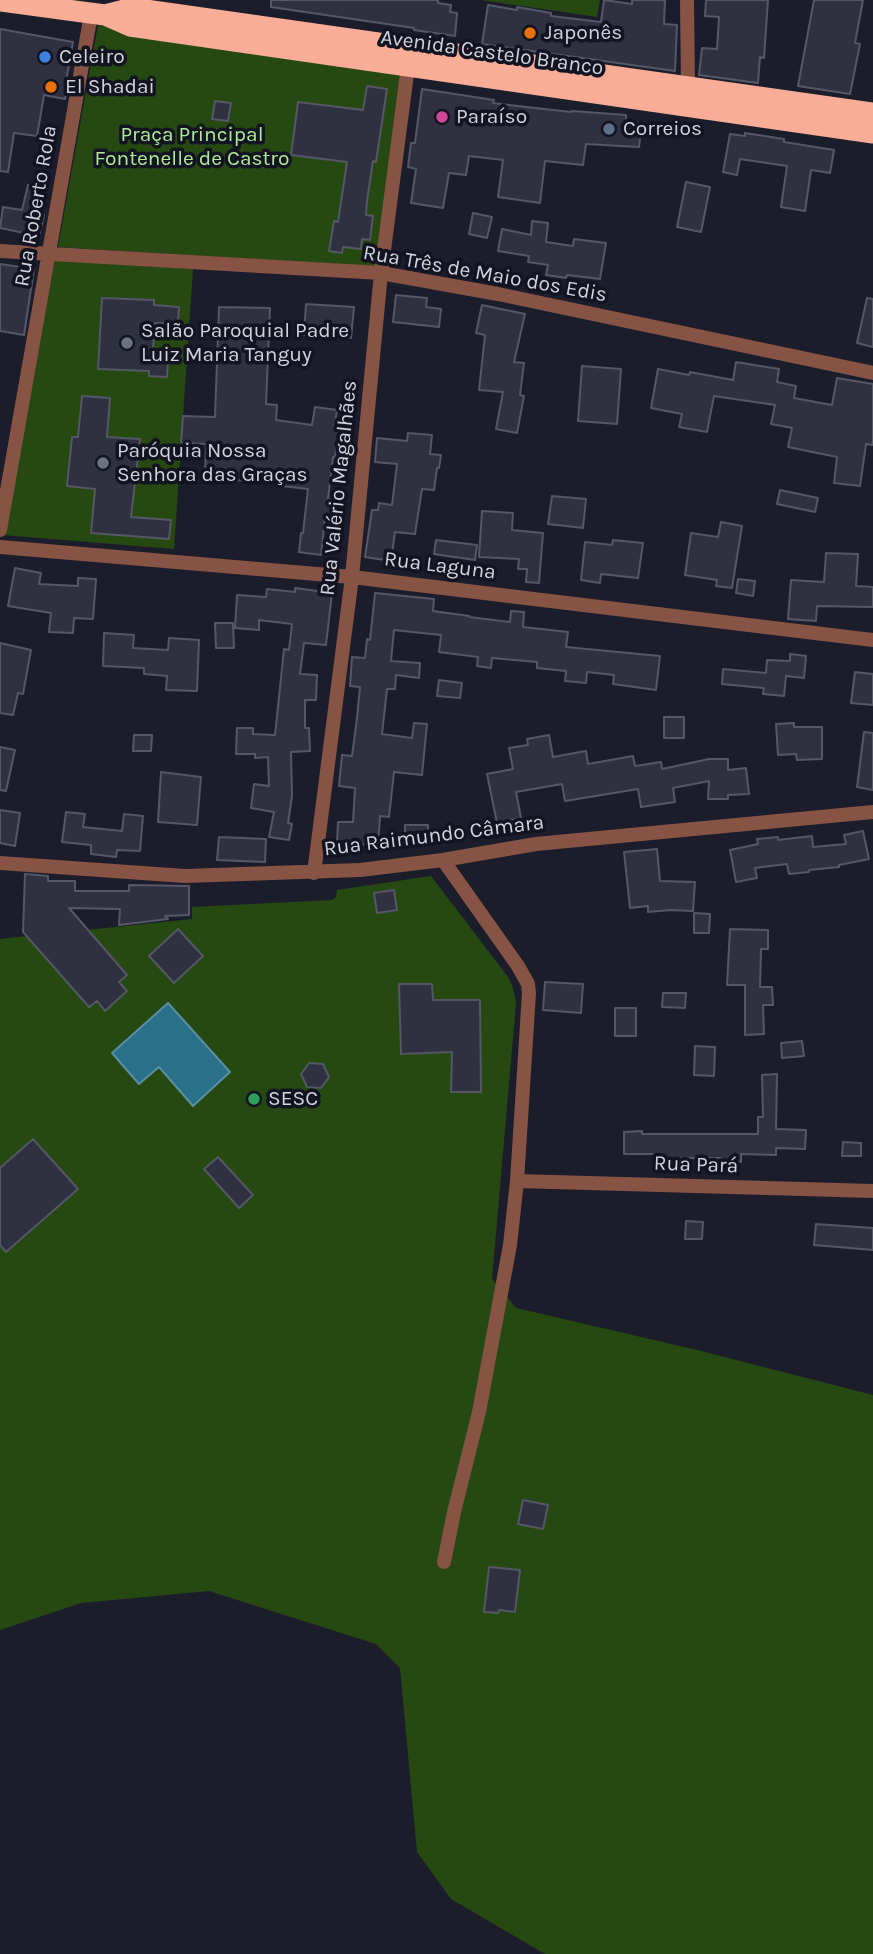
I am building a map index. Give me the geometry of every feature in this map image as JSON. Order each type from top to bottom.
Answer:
[{"type":"highway","name":"Avenida Castelo Branco","points":[[0,1],[98,15],[130,26],[873,134]]},
{"type":"highway","name":"Avenida Castelo Branco","points":[[98,15],[132,8],[873,113]]},
{"type":"street","points":[[687,0],[688,86]]},
{"type":"street","name":"Rua Roberto Rola","points":[[0,530],[49,253],[98,15]]},
{"type":"street","name":"Rua Valério Magalhães","points":[[314,873],[352,577],[381,273],[408,66]]},
{"type":"street","name":"Rua Três de Maio dos Edis","points":[[0,251],[381,273],[499,293],[873,373]]},
{"type":"street","name":"Rua Laguna","points":[[0,547],[352,577],[873,640]]},
{"type":"street","name":"Rua Raimundo Câmara","points":[[0,863],[185,876],[314,873],[443,860],[536,844],[873,812]]},
{"type":"street","points":[[443,860],[528,984],[517,1181],[510,1245],[479,1412],[444,1562]]},
{"type":"street","name":"Rua Pará","points":[[517,1181],[873,1191]]},
{"type":"green space","points":[[481,0],[600,0],[597,17]]},
{"type":"green space","name":"Praça Principal Fontenelle de Castro","points":[[98,25],[404,70],[379,267],[58,247]]},
{"type":"green space","points":[[55,260],[193,269],[174,549],[3,535]]},
{"type":"green space","points":[[431,876],[508,977],[516,1003],[492,1279],[516,1308],[873,1395],[873,1954],[545,1954],[451,1899],[417,1852],[400,1668],[376,1644],[209,1591],[81,1603],[0,1630],[0,939],[192,919],[192,907],[332,900],[336,897],[337,890]]},
{"type":"water","points":[[168,1003],[230,1072],[193,1106],[159,1067],[139,1084],[112,1053]]},
{"type":"building","points":[[271,0],[438,0],[438,3],[451,5],[450,12],[457,13],[455,36],[271,7]]},
{"type":"building","points":[[604,0],[632,4],[632,0],[665,0],[664,24],[677,25],[675,71],[482,44],[488,5],[517,10],[517,7],[551,13],[551,16],[601,22]]},
{"type":"building","points":[[706,0],[768,0],[764,58],[760,57],[758,83],[699,75],[702,48],[717,49],[719,17],[705,16]]},
{"type":"building","points":[[814,0],[863,0],[855,43],[860,44],[850,94],[798,86]]},
{"type":"building","points":[[0,29],[73,42],[65,99],[44,95],[37,136],[14,133],[8,172],[0,171]]},
{"type":"building","points":[[367,86],[387,89],[367,201],[366,215],[373,216],[370,240],[362,239],[361,249],[343,247],[342,253],[329,251],[334,221],[338,222],[347,162],[291,155],[298,102],[363,110]]},
{"type":"building","points":[[422,89],[494,100],[493,103],[626,115],[626,122],[642,123],[639,147],[586,144],[583,165],[545,161],[540,203],[498,197],[503,160],[469,156],[466,175],[449,173],[443,208],[411,203],[416,169],[408,167],[411,143],[415,143]]},
{"type":"building","points":[[215,101],[231,103],[228,121],[212,119]]},
{"type":"building","points":[[745,133],[834,150],[830,173],[811,170],[805,211],[781,207],[787,166],[740,159],[737,175],[723,172],[730,134],[745,136]]},
{"type":"building","points":[[686,182],[710,187],[701,232],[677,227]]},
{"type":"building","points":[[28,185],[43,189],[37,213],[44,215],[39,236],[0,228],[3,207],[22,210]]},
{"type":"building","points":[[473,213],[492,217],[487,238],[469,234]]},
{"type":"building","points":[[532,221],[548,223],[546,242],[573,246],[574,239],[606,243],[600,279],[546,275],[548,265],[528,262],[529,256],[498,251],[502,229],[531,235]]},
{"type":"building","points":[[0,264],[34,269],[24,335],[0,331]]},
{"type":"building","points":[[396,295],[427,298],[426,307],[441,309],[439,327],[393,322]]},
{"type":"building","name":"Salão Paroquial Padre Luiz Maria Tanguy","points":[[102,298],[154,300],[154,305],[179,307],[178,324],[155,323],[152,362],[168,362],[167,377],[149,376],[149,371],[98,369]]},
{"type":"building","points":[[867,298],[873,299],[873,347],[857,343]]},
{"type":"building","points":[[306,304],[354,307],[351,338],[304,335]]},
{"type":"building","points":[[482,305],[525,314],[514,362],[524,363],[520,395],[524,396],[517,433],[496,429],[503,392],[479,390],[485,335],[476,333]]},
{"type":"building","points":[[219,307],[270,308],[266,404],[277,405],[276,420],[312,425],[315,407],[337,410],[334,427],[351,430],[349,443],[337,441],[335,458],[333,457],[328,499],[337,500],[335,519],[325,518],[321,555],[299,552],[308,489],[282,486],[283,482],[205,479],[206,444],[181,443],[183,416],[215,417]]},
{"type":"building","points":[[736,362],[779,369],[777,382],[796,386],[794,398],[832,405],[837,378],[873,384],[873,445],[866,444],[860,486],[834,483],[837,457],[788,447],[792,428],[771,424],[775,405],[714,396],[707,432],[679,427],[682,414],[651,408],[658,369],[733,380]]},
{"type":"building","points":[[582,366],[621,369],[617,424],[578,421]]},
{"type":"building","name":"Paróquia Nossa Senhora das Graças","points":[[82,396],[110,398],[107,437],[140,439],[131,517],[171,520],[169,539],[91,533],[95,489],[67,486],[72,437],[78,437]]},
{"type":"building","points":[[408,433],[432,435],[430,454],[441,455],[434,490],[422,489],[415,534],[395,532],[391,561],[365,557],[372,510],[378,510],[379,503],[392,505],[397,464],[375,462],[377,438],[407,441]]},
{"type":"building","points":[[780,490],[818,498],[815,512],[777,504]]},
{"type":"building","points":[[552,496],[586,499],[583,528],[548,524]]},
{"type":"building","points":[[482,511],[513,513],[512,530],[543,533],[539,583],[526,582],[527,569],[518,569],[519,559],[479,557]]},
{"type":"building","points":[[721,522],[742,526],[732,588],[716,586],[717,580],[685,575],[691,533],[718,537]]},
{"type":"building","points":[[436,540],[477,545],[475,560],[434,554]]},
{"type":"building","points":[[613,540],[643,543],[638,578],[601,574],[600,583],[581,580],[585,542],[612,545]]},
{"type":"building","points":[[826,553],[858,554],[856,586],[873,587],[873,607],[817,606],[816,621],[788,619],[791,580],[824,582]]},
{"type":"building","points":[[15,568],[41,573],[39,584],[78,586],[78,578],[96,579],[93,619],[74,618],[73,633],[49,632],[51,613],[8,606]]},
{"type":"building","points":[[738,579],[755,581],[753,596],[736,593]]},
{"type":"building","points":[[295,588],[332,593],[326,645],[304,643],[300,674],[317,675],[316,700],[305,700],[305,728],[309,728],[310,751],[291,752],[292,796],[288,823],[292,824],[289,840],[269,837],[274,812],[251,808],[254,784],[269,786],[268,757],[255,758],[255,754],[236,754],[237,728],[253,728],[253,734],[275,735],[284,649],[289,650],[292,624],[259,620],[259,630],[235,628],[237,595],[266,597],[267,589],[295,592]]},
{"type":"building","points":[[375,593],[434,599],[433,611],[469,617],[510,622],[511,611],[524,612],[523,627],[568,632],[566,647],[660,656],[656,690],[613,684],[614,675],[587,672],[586,683],[565,681],[566,671],[537,668],[537,662],[492,658],[491,668],[477,666],[478,657],[439,652],[441,635],[394,630],[391,661],[420,663],[419,678],[396,675],[395,689],[387,689],[382,734],[412,738],[414,723],[427,724],[422,775],[394,772],[389,817],[380,816],[378,845],[337,843],[338,822],[353,822],[355,788],[339,786],[342,755],[352,756],[357,718],[360,687],[350,686],[352,657],[365,658],[367,639],[370,640]]},
{"type":"building","points":[[215,623],[233,623],[234,648],[216,648]]},
{"type":"building","points":[[104,633],[134,635],[133,648],[168,650],[169,638],[199,640],[197,691],[166,690],[167,676],[144,674],[144,668],[103,666]]},
{"type":"building","points":[[0,643],[31,650],[23,694],[18,693],[13,715],[0,713]]},
{"type":"building","points":[[790,654],[806,656],[804,678],[786,676],[784,696],[763,694],[764,688],[722,684],[723,669],[766,673],[767,660],[790,661]]},
{"type":"building","points":[[855,672],[873,674],[873,705],[851,703]]},
{"type":"building","points":[[439,680],[462,683],[460,698],[437,696]]},
{"type":"building","points":[[664,717],[684,717],[684,738],[664,738]]},
{"type":"building","points":[[794,723],[794,727],[822,727],[822,759],[797,760],[796,754],[778,755],[776,724]]},
{"type":"building","points":[[864,732],[873,733],[873,790],[857,787]]},
{"type":"building","points":[[134,735],[152,735],[151,751],[133,751]]},
{"type":"building","points":[[549,735],[553,757],[586,751],[588,764],[633,756],[635,766],[661,762],[662,769],[709,759],[728,759],[728,770],[746,768],[749,794],[728,795],[728,799],[708,799],[709,781],[673,788],[675,802],[641,807],[638,789],[565,801],[562,784],[516,792],[521,818],[497,823],[487,774],[513,769],[509,748],[528,745],[527,739]]},
{"type":"building","points":[[0,747],[15,750],[6,791],[0,790]]},
{"type":"building","points":[[161,772],[201,777],[197,825],[158,822]]},
{"type":"building","points":[[0,810],[20,813],[15,846],[0,843]]},
{"type":"building","points":[[66,812],[85,814],[83,827],[122,831],[124,814],[143,816],[140,851],[117,850],[116,857],[91,854],[91,845],[62,842]]},
{"type":"building","points":[[405,825],[428,825],[428,843],[405,843]]},
{"type":"building","points":[[863,831],[869,859],[839,867],[789,874],[787,864],[755,868],[757,878],[736,882],[730,850],[758,844],[757,839],[778,837],[778,840],[812,836],[813,847],[846,844],[844,835]]},
{"type":"building","points":[[219,837],[266,839],[265,862],[217,860]]},
{"type":"building","points":[[657,849],[660,881],[695,882],[693,911],[648,912],[648,906],[630,908],[624,852]]},
{"type":"building","points":[[25,874],[48,876],[48,881],[75,881],[75,891],[129,891],[129,885],[189,886],[189,915],[165,916],[168,919],[119,925],[120,909],[69,908],[127,975],[119,982],[127,991],[105,1011],[97,1001],[89,1007],[23,932]]},
{"type":"building","points":[[394,890],[397,910],[377,913],[374,893]]},
{"type":"building","points":[[694,913],[710,914],[709,933],[694,933]]},
{"type":"building","points":[[178,929],[203,956],[174,983],[149,956]]},
{"type":"building","points":[[730,929],[768,930],[768,949],[761,949],[760,987],[772,987],[773,1005],[763,1005],[764,1034],[745,1035],[745,985],[727,985]]},
{"type":"building","points":[[545,982],[583,984],[581,1013],[543,1010]]},
{"type":"building","points":[[399,984],[432,984],[433,1000],[480,1000],[481,1092],[451,1092],[452,1052],[401,1054]]},
{"type":"building","points":[[663,993],[686,993],[685,1008],[662,1007]]},
{"type":"building","points":[[615,1008],[636,1008],[636,1036],[615,1036]]},
{"type":"building","points":[[802,1041],[804,1056],[782,1058],[781,1043]]},
{"type":"building","points":[[695,1046],[715,1047],[714,1076],[694,1075]]},
{"type":"building","points":[[309,1063],[323,1064],[329,1077],[321,1088],[307,1087],[301,1074]]},
{"type":"building","points":[[777,1074],[776,1129],[806,1130],[805,1149],[776,1148],[776,1155],[741,1154],[741,1162],[721,1161],[721,1158],[680,1158],[680,1162],[660,1162],[660,1154],[624,1154],[624,1132],[758,1134],[758,1117],[763,1117],[762,1075]]},
{"type":"building","points":[[33,1139],[78,1189],[6,1252],[0,1245],[0,1168]]},
{"type":"building","points":[[843,1142],[861,1143],[861,1156],[842,1156]]},
{"type":"building","points":[[218,1157],[253,1195],[239,1208],[204,1169]]},
{"type":"building","points":[[686,1221],[703,1222],[702,1239],[685,1239]]},
{"type":"building","points":[[816,1224],[873,1228],[873,1250],[814,1245]]},
{"type":"building","points":[[523,1500],[548,1505],[543,1529],[518,1524]]},
{"type":"building","points":[[489,1567],[520,1570],[515,1612],[484,1612]]},
{"type":"place","name":"Japonês","points":[[530,33]]},
{"type":"place","name":"Celeiro","points":[[45,57]]},
{"type":"place","name":"El Shadai","points":[[51,87]]},
{"type":"place","name":"Paraíso","points":[[442,117]]},
{"type":"place","name":"Correios","points":[[609,129]]},
{"type":"place","name":"Salão Paroquial Padre Luiz Maria Tanguy","points":[[127,343]]},
{"type":"place","name":"Paróquia Nossa Senhora das Graças","points":[[103,463]]},
{"type":"place","name":"SESC","points":[[254,1099]]}]
